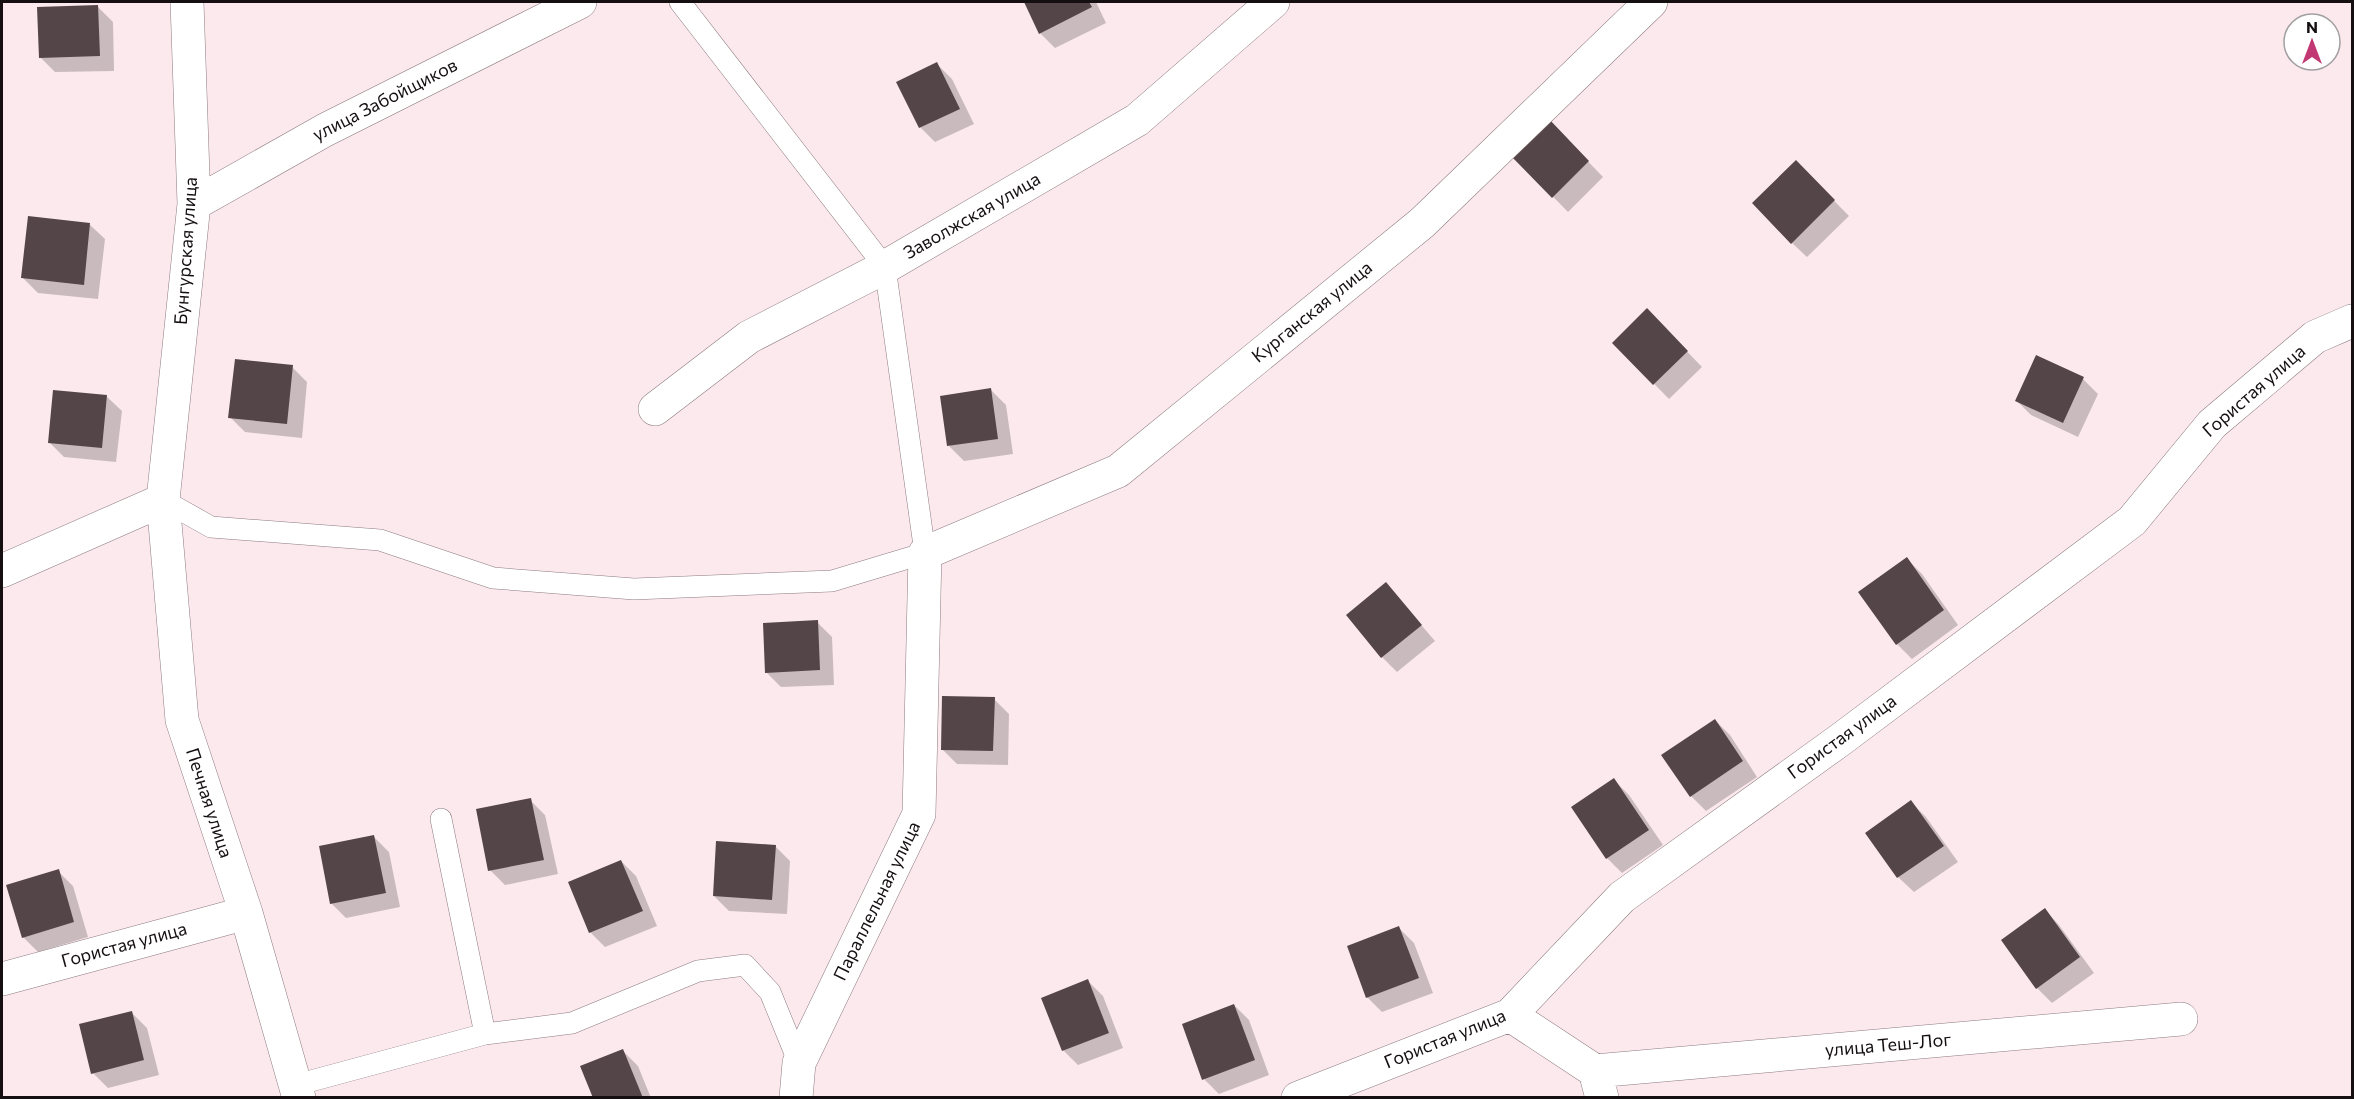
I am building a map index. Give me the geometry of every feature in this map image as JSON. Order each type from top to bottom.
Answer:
[{"type":"street","name":"Бунгурская улица","points":[[163,500],[194,204],[187,2]]},
{"type":"street","name":"улица Забойщиков","points":[[194,204],[325,130],[580,2]]},
{"type":"street","name":"Заволжская улица","points":[[655,409],[749,337],[885,267],[1137,120],[1273,2]]},
{"type":"street","name":"Курганская улица","points":[[925,552],[1118,471],[1422,223],[1651,2]]},
{"type":"street","name":"Гористая улица","points":[[1298,1098],[1510,1015],[1622,897],[1840,740],[2132,521],[2212,424],[2315,337],[2352,321]]},
{"type":"street","points":[[2,571],[163,500]]},
{"type":"street","name":"Печная улица","points":[[163,500],[182,720],[246,913],[298,1091]]},
{"type":"street","name":"Параллельная улица","points":[[796,1098],[799,1064],[918,814],[925,552]]},
{"type":"street","name":"Гористая улица","points":[[2,979],[246,913]]},
{"type":"street","points":[[1510,1015],[1599,1084]]},
{"type":"street","name":"улица Теш-Лог","points":[[1599,1084],[2181,1020]]},
{"type":"lane","points":[[163,500],[211,527],[380,540],[493,578],[634,589],[832,581],[925,552],[885,267],[680,2]]},
{"type":"lane","points":[[441,819],[485,1034]]},
{"type":"lane","points":[[298,1091],[485,1034],[572,1023],[699,971],[745,964],[770,992],[799,1064]]},
{"type":"building","points":[[1024,2],[1089,2],[1092,7],[1039,34]]},
{"type":"building","points":[[98,5],[100,56],[39,58],[37,7]]},
{"type":"building","points":[[937,62],[960,109],[919,128],[896,82]]},
{"type":"building","points":[[1549,119],[1589,161],[1552,198],[1511,156]]},
{"type":"building","points":[[1796,160],[1835,200],[1791,244],[1752,203]]},
{"type":"building","points":[[28,216],[90,223],[84,285],[21,278]]},
{"type":"building","points":[[1647,308],[1688,351],[1653,385],[1612,343]]},
{"type":"building","points":[[2036,355],[2084,377],[2063,423],[2015,401]]},
{"type":"building","points":[[235,359],[293,365],[287,424],[228,418]]},
{"type":"building","points":[[991,388],[998,439],[947,446],[940,396]]},
{"type":"building","points":[[53,390],[107,395],[102,448],[48,443]]},
{"type":"building","points":[[1907,557],[1944,610],[1896,645],[1858,592]]},
{"type":"building","points":[[1386,582],[1422,625],[1381,658],[1346,615]]},
{"type":"building","points":[[818,620],[820,670],[765,673],[763,623]]},
{"type":"building","points":[[942,696],[995,697],[993,751],[941,750]]},
{"type":"building","points":[[1715,719],[1743,761],[1690,797],[1661,755]]},
{"type":"building","points":[[1614,778],[1649,830],[1606,859],[1571,807]]},
{"type":"building","points":[[531,798],[544,860],[488,871],[476,809]]},
{"type":"building","points":[[1911,800],[1944,846],[1897,878],[1865,833]]},
{"type":"building","points":[[374,835],[386,893],[330,904],[319,846]]},
{"type":"building","points":[[716,841],[776,845],[772,900],[713,896]]},
{"type":"building","points":[[621,860],[643,911],[589,933],[568,882]]},
{"type":"building","points":[[59,869],[74,922],[22,938],[6,885]]},
{"type":"building","points":[[2045,908],[2080,957],[2036,989],[2001,940]]},
{"type":"building","points":[[1399,926],[1419,978],[1366,998],[1347,946]]},
{"type":"building","points":[[1088,979],[1109,1033],[1062,1051],[1041,998]]},
{"type":"building","points":[[1234,1004],[1255,1060],[1202,1080],[1182,1024]]},
{"type":"building","points":[[132,1011],[144,1060],[91,1074],[79,1024]]},
{"type":"building","points":[[623,1049],[643,1098],[593,1098],[580,1066]]}]
